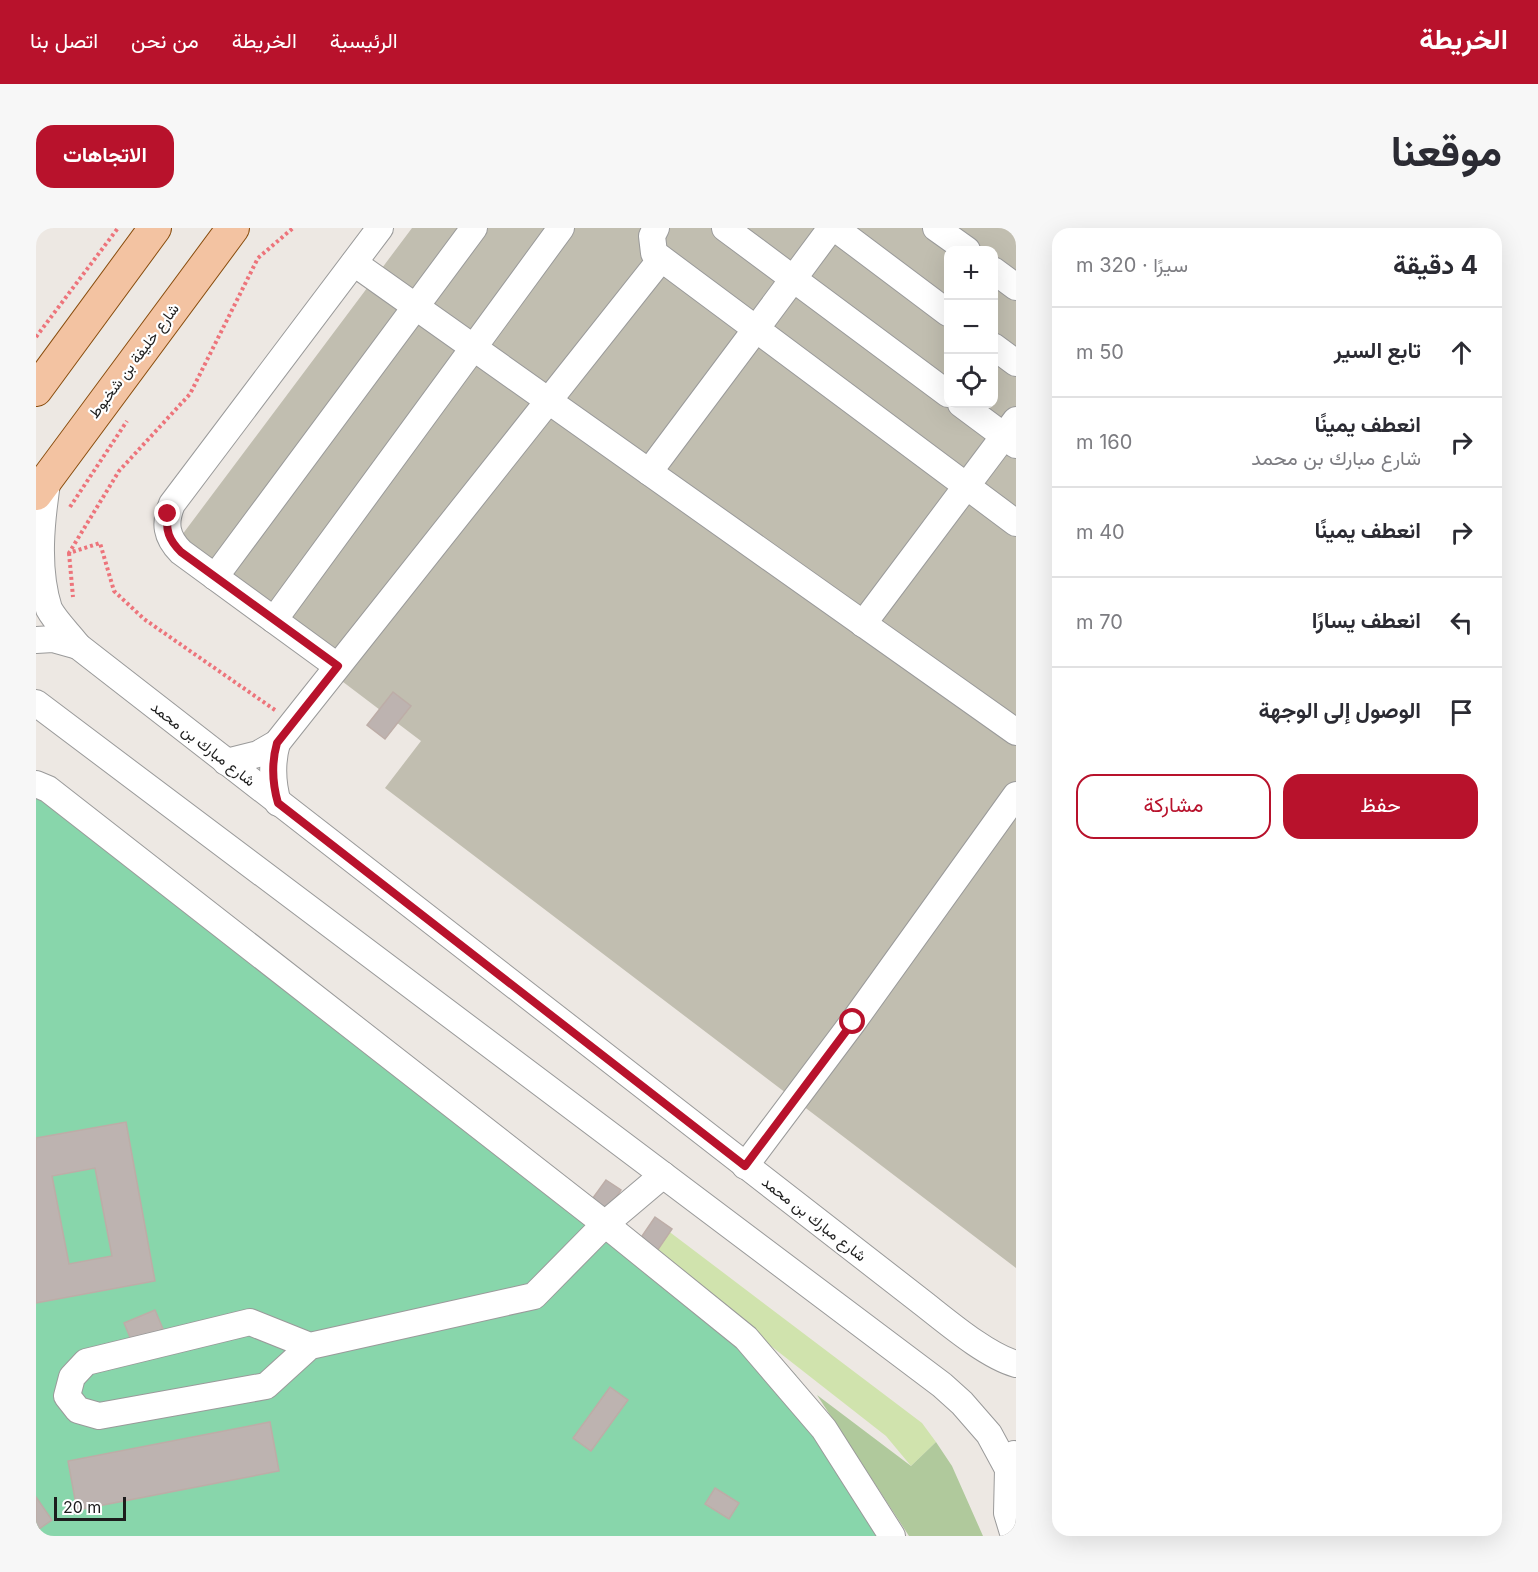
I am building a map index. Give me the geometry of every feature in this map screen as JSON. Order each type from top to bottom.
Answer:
[{"type":"main road","points":[[36,390],[155,228]]},
{"type":"main road","name":"شارع خليفة بن شخبوط","points":[[42,486],[233,228]]},
{"type":"street","points":[[338,666],[173,544],[166,524],[172,504],[380,228]]},
{"type":"street","points":[[215,577],[474,228]]},
{"type":"street","points":[[274,620],[561,228]]},
{"type":"street","points":[[657,228],[652,236],[652,244],[654,253],[661,259],[1016,523]]},
{"type":"street","points":[[725,228],[944,391]]},
{"type":"street","points":[[650,472],[833,228],[944,310]]},
{"type":"street","points":[[936,228],[961,246]]},
{"type":"street","points":[[226,762],[258,754],[277,743],[661,259]]},
{"type":"street","points":[[354,263],[1016,732]]},
{"type":"street","points":[[998,274],[1016,287]]},
{"type":"street","points":[[998,350],[1016,363]]},
{"type":"street","points":[[863,624],[967,486],[1012,433],[968,408]]},
{"type":"street","name":"شارع مبارك بن محمد","points":[[42,486],[37,570],[39,583],[50,612],[78,646],[745,1166],[975,1342],[1007,1362],[1016,1364]]},
{"type":"street","points":[[36,640],[53,639],[78,646]]},
{"type":"street","points":[[36,703],[942,1385],[962,1403],[1012,1459],[1007,1513],[1014,1536]]},
{"type":"street","points":[[277,743],[273,779],[278,803]]},
{"type":"street","points":[[36,784],[48,789],[605,1224],[746,1338],[824,1429],[892,1536]]},
{"type":"street","points":[[745,1166],[860,1012],[1016,795]]},
{"type":"street","points":[[310,1346],[250,1322],[86,1362],[72,1377],[67,1396],[78,1410],[99,1416],[266,1386],[310,1346],[534,1296],[605,1224],[663,1175]]},
{"type":"path","points":[[36,337],[118,228]]},
{"type":"path","points":[[66,512],[131,416]]},
{"type":"shaded area","points":[[412,228],[1016,228],[1016,1268],[385,788],[421,741],[170,551]]},
{"type":"green space","points":[[36,784],[795,1374],[904,1536],[36,1536]]},
{"type":"green space","points":[[667,1230],[922,1423],[936,1442],[911,1466],[886,1436],[648,1250]]},
{"type":"green space","points":[[817,1395],[911,1466],[936,1442],[952,1466],[983,1536],[909,1536]]},
{"type":"building","points":[[393,692],[411,706],[385,739],[367,725]]},
{"type":"building","points":[[126,1122],[155,1281],[36,1303],[36,1138]],"holes":[[[95,1168],[112,1256],[69,1264],[52,1176]]]},
{"type":"building","points":[[606,1180],[621,1190],[606,1212],[590,1202]]},
{"type":"building","points":[[655,1217],[672,1229],[657,1251],[640,1239]]},
{"type":"building","points":[[155,1310],[163,1329],[132,1342],[124,1323]]},
{"type":"building","points":[[610,1387],[628,1400],[591,1451],[573,1438]]},
{"type":"building","points":[[270,1422],[279,1471],[77,1510],[68,1461]]},
{"type":"building","points":[[715,1488],[739,1503],[729,1519],[705,1504]]},
{"type":"building","points":[[36,1497],[52,1520],[36,1531]]},
{"type":"route","points":[[168,514],[166,524],[168,535],[181,552],[338,666],[277,743],[273,779],[278,803],[745,1166],[853,1022]]}]
